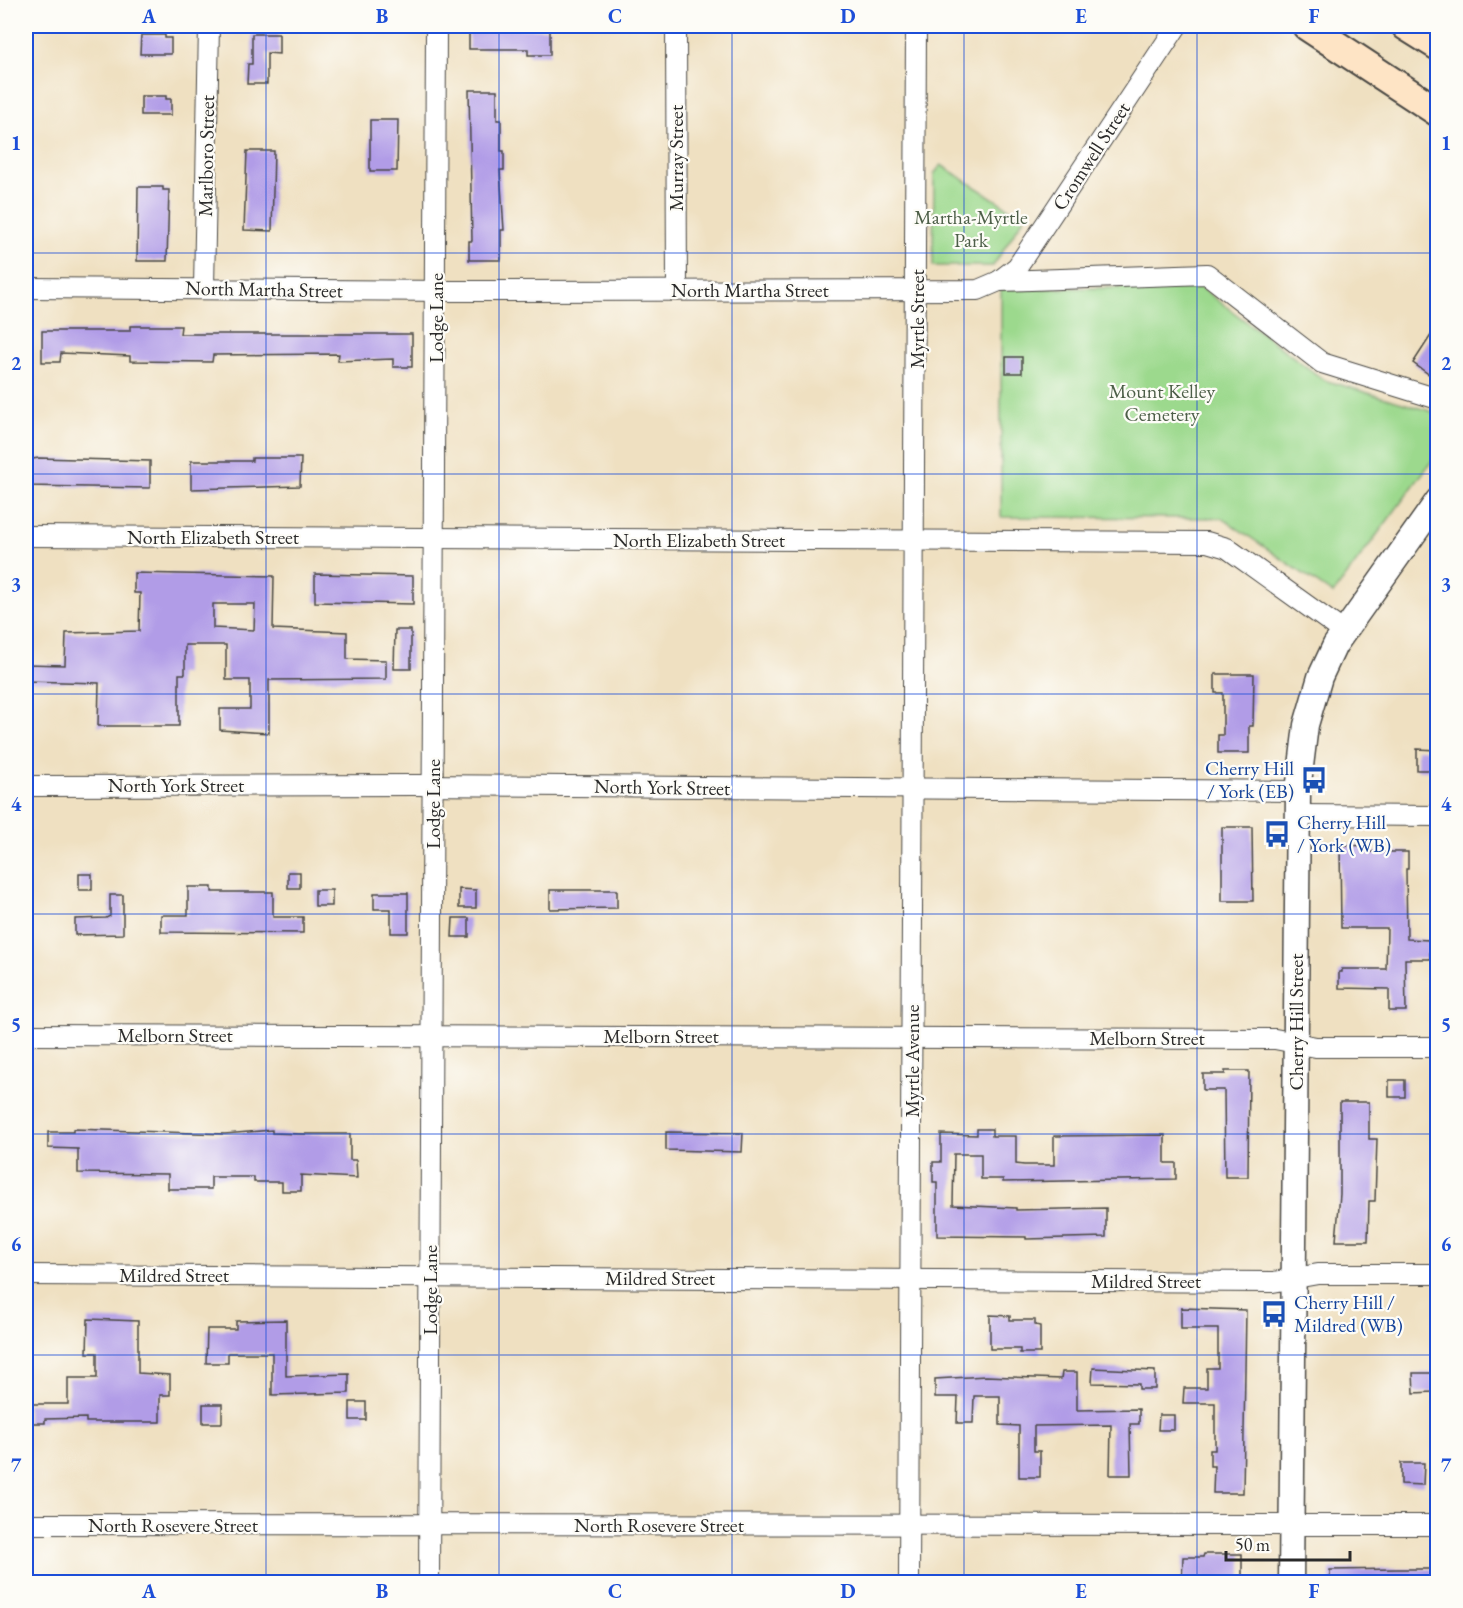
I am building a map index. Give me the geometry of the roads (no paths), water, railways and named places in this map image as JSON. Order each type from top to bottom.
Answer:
[{"type":"main road","points":[[1307,26],[1437,112]]},
{"type":"main road","points":[[1406,26],[1437,46]]},
{"type":"street","name":"Marlboro Street","points":[[204,288],[209,26]]},
{"type":"street","name":"Lodge Lane","points":[[429,1582],[436,26]]},
{"type":"street","name":"Murray Street","points":[[676,26],[677,290]]},
{"type":"street","name":"Myrtle Street","points":[[916,26],[916,540]]},
{"type":"street","name":"Cromwell Street","points":[[999,281],[1017,267],[1177,26]]},
{"type":"street","name":"North Martha Street","points":[[26,288],[436,291],[978,290],[999,281],[1207,274],[1322,363],[1437,399]]},
{"type":"street","name":"Cherry Hill Street","points":[[1291,1582],[1298,791],[1301,750],[1312,701],[1335,645],[1437,500]]},
{"type":"street","name":"North Elizabeth Street","points":[[26,536],[1215,543],[1227,548],[1344,632]]},
{"type":"street","name":"Myrtle Avenue","points":[[909,1582],[916,540]]},
{"type":"street","name":"North York Street","points":[[26,786],[432,785],[1298,791]]},
{"type":"street","points":[[1298,815],[1437,816]]},
{"type":"street","name":"Melborn Street","points":[[26,1035],[1275,1039],[1316,1047],[1437,1047]]},
{"type":"street","name":"Mildred Street","points":[[26,1275],[1274,1282],[1318,1274],[1437,1274]]},
{"type":"street","name":"North Rosevere Street","points":[[26,1524],[429,1526],[1292,1523],[1437,1525]]},
{"type":"place","name":"Cherry Hill / York (EB)","points":[[1314,780]]},
{"type":"place","name":"Cherry Hill / York (WB)","points":[[1277,834]]},
{"type":"place","name":"Cherry Hill / Mildred (WB)","points":[[1274,1314]]},
{"type":"park label","name":"Martha-Myrtle Park","points":[[971,228]]},
{"type":"park label","name":"Mount Kelley Cemetery","points":[[1162,402]]}]
